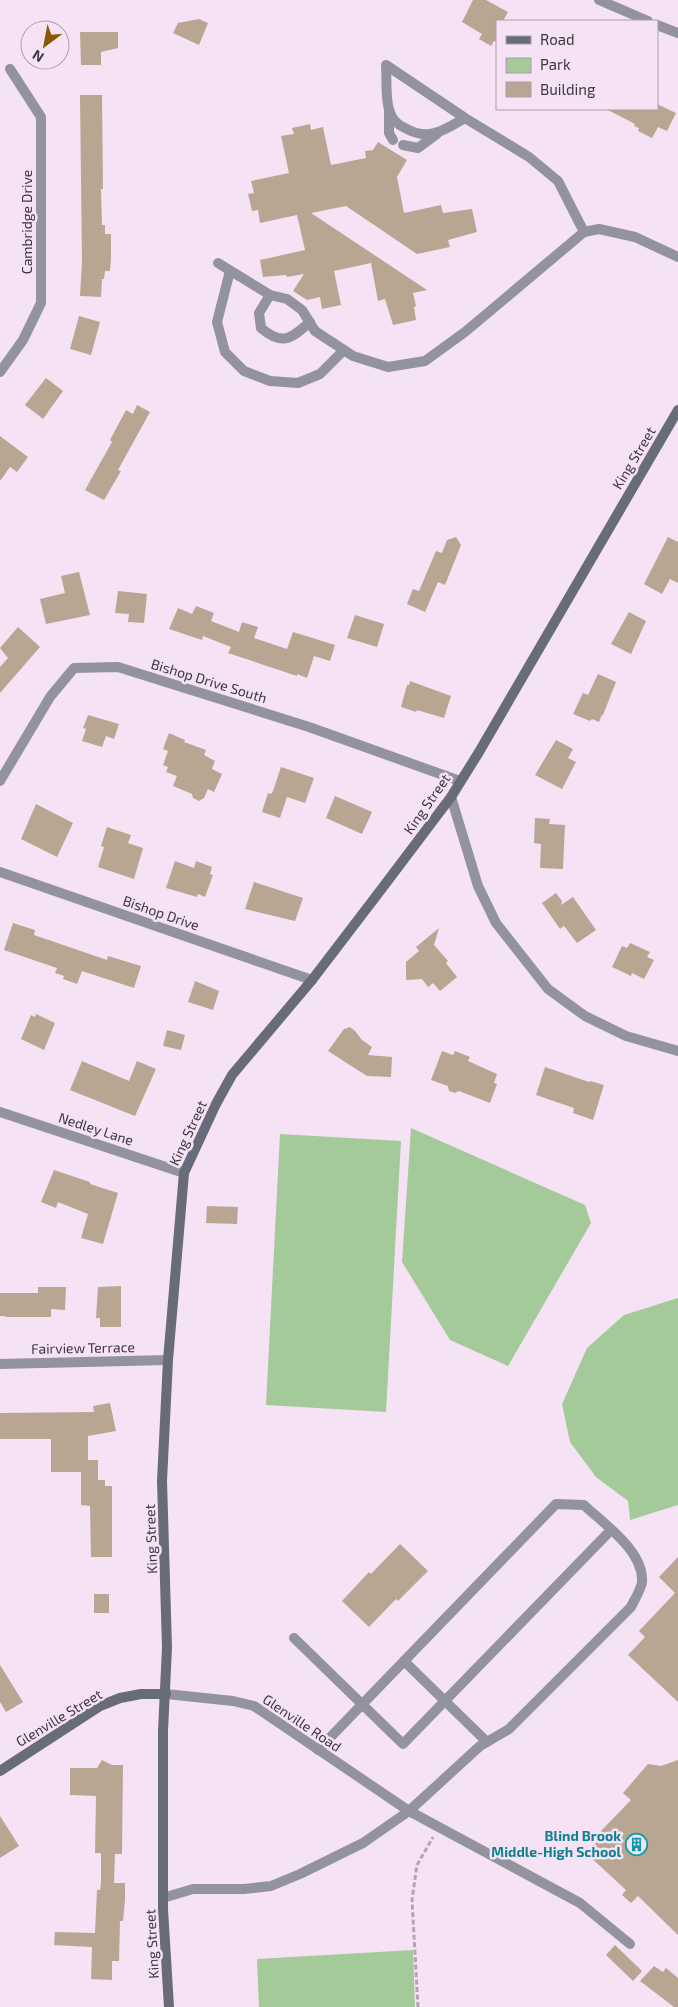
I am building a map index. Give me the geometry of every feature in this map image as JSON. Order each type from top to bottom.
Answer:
[{"type":"main road","name":"King Street","points":[[169,2007],[164,1898],[163,1731],[167,1647],[162,1481],[168,1360],[184,1173],[216,1104],[232,1075],[312,980],[451,797],[678,410]]},
{"type":"main road","name":"Glenville Street","points":[[0,1771],[100,1706],[120,1698],[141,1694],[166,1694]]},
{"type":"street","points":[[600,0],[646,20]]},
{"type":"street","points":[[658,25],[678,33]]},
{"type":"street","points":[[393,140],[389,133],[386,65],[465,118],[529,157],[558,181],[584,232]]},
{"type":"street","name":"Cambridge Drive","points":[[0,372],[24,340],[41,303],[41,117],[10,69]]},
{"type":"street","points":[[389,110],[394,120],[415,134],[438,133]]},
{"type":"street","points":[[403,145],[418,148],[438,133],[465,118]]},
{"type":"street","points":[[218,263],[270,295],[287,299],[302,310],[315,331],[352,356],[388,367],[425,361],[465,332],[584,232],[600,229],[635,237],[678,257]]},
{"type":"street","points":[[230,271],[217,322],[225,352],[244,370],[270,381],[298,383],[320,374],[344,350]]},
{"type":"street","points":[[270,295],[259,313],[261,328],[270,336],[281,340],[294,336],[310,322]]},
{"type":"street","name":"Bishop Drive South","points":[[0,781],[50,697],[74,668],[118,667],[309,727],[460,781]]},
{"type":"street","points":[[451,797],[478,886],[496,923],[548,989],[585,1016],[626,1036],[678,1051]]},
{"type":"street","name":"Bishop Drive","points":[[0,872],[312,980]]},
{"type":"street","name":"Nedley Lane","points":[[0,1112],[184,1173]]},
{"type":"street","name":"Fairview Terrace","points":[[0,1364],[168,1360]]},
{"type":"street","points":[[164,1898],[193,1889],[244,1889],[271,1886],[300,1874],[362,1843],[409,1811],[480,1746],[510,1729],[631,1607],[642,1584],[640,1564],[630,1548],[584,1505],[556,1504],[318,1750]]},
{"type":"street","points":[[294,1638],[403,1744],[611,1530]]},
{"type":"street","points":[[404,1661],[487,1742]]},
{"type":"street","name":"Glenville Road","points":[[166,1694],[233,1701],[254,1706],[409,1811],[580,1903],[630,1944]]},
{"type":"path","points":[[418,2007],[412,1900],[418,1865],[438,1827]]},
{"type":"green space","points":[[411,1128],[585,1205],[591,1223],[508,1366],[450,1340],[402,1262]]},
{"type":"green space","points":[[280,1134],[401,1141],[386,1412],[266,1405]]},
{"type":"green space","points":[[678,1298],[678,1505],[630,1520],[628,1501],[596,1477],[570,1442],[562,1404],[587,1348],[624,1315]]},
{"type":"green space","points":[[413,1950],[415,2007],[259,2007],[257,1959]]},
{"type":"building","points":[[473,0],[486,0],[508,12],[504,20],[496,20],[496,42],[494,41],[491,46],[479,39],[482,34],[462,22]]},
{"type":"building","points":[[199,19],[208,23],[199,45],[173,33],[178,23]]},
{"type":"building","points":[[80,32],[118,32],[118,48],[101,52],[101,65],[81,65]]},
{"type":"building","points":[[80,95],[102,95],[102,225],[105,225],[105,234],[111,234],[111,258],[110,271],[105,271],[104,279],[102,279],[101,297],[80,296],[82,262]]},
{"type":"building","points":[[658,104],[676,113],[667,131],[658,127],[652,138],[638,131],[639,128],[634,126],[635,124],[608,110],[658,110]]},
{"type":"building","points":[[310,124],[311,130],[323,127],[331,165],[366,158],[365,151],[373,150],[378,142],[407,160],[397,177],[404,213],[441,205],[443,213],[472,209],[477,232],[448,240],[450,247],[417,254],[346,206],[311,213],[427,290],[413,293],[416,306],[414,307],[416,320],[393,325],[385,299],[378,301],[371,263],[334,271],[341,305],[322,309],[320,297],[307,300],[293,291],[304,274],[287,277],[286,275],[263,277],[260,260],[305,250],[297,215],[260,223],[258,210],[252,211],[248,194],[254,193],[251,181],[289,173],[281,136],[294,134],[292,128]]},
{"type":"building","points":[[79,316],[100,322],[91,355],[70,349]]},
{"type":"building","points":[[46,378],[63,391],[43,419],[25,405]]},
{"type":"building","points":[[137,405],[150,412],[118,470],[121,471],[104,500],[85,490],[112,442],[110,440],[126,410],[133,414]]},
{"type":"building","points":[[0,436],[28,457],[17,472],[10,467],[0,481]]},
{"type":"building","points":[[456,537],[461,545],[445,585],[438,582],[425,612],[407,604],[413,589],[419,591],[436,551],[442,553],[447,540]]},
{"type":"building","points":[[668,537],[678,542],[678,583],[670,579],[662,594],[644,584]]},
{"type":"building","points":[[79,572],[90,615],[46,624],[40,599],[65,593],[61,576]]},
{"type":"building","points":[[118,591],[147,594],[144,623],[128,622],[129,614],[115,613]]},
{"type":"building","points":[[196,606],[214,613],[211,621],[239,632],[242,622],[258,627],[254,638],[287,649],[293,632],[335,645],[330,661],[314,656],[307,678],[228,653],[231,647],[203,636],[202,640],[169,629],[178,608],[192,614]]},
{"type":"building","points":[[629,612],[646,621],[631,654],[611,644]]},
{"type":"building","points":[[355,615],[384,624],[377,647],[347,638]]},
{"type":"building","points":[[18,627],[40,647],[0,693],[0,667],[8,658],[0,648]]},
{"type":"building","points":[[598,674],[616,682],[599,722],[592,719],[590,721],[573,714],[583,693],[588,695]]},
{"type":"building","points":[[410,681],[451,696],[444,718],[401,707],[407,685],[409,685]]},
{"type":"building","points":[[88,715],[119,724],[114,739],[106,736],[102,747],[82,741],[86,729],[83,728]]},
{"type":"building","points":[[169,733],[185,740],[184,742],[206,750],[204,755],[215,761],[212,769],[222,774],[214,792],[208,789],[204,798],[199,801],[193,798],[192,794],[173,786],[177,776],[166,772],[168,767],[163,765],[168,751],[163,749]]},
{"type":"building","points":[[556,740],[573,749],[568,758],[576,762],[562,789],[535,775]]},
{"type":"building","points":[[281,767],[314,778],[305,803],[287,797],[280,818],[262,812],[268,793],[271,794],[273,791]]},
{"type":"building","points":[[335,796],[372,812],[362,834],[326,818]]},
{"type":"building","points":[[36,804],[73,823],[57,857],[21,839]]},
{"type":"building","points":[[535,818],[550,819],[549,824],[565,825],[563,869],[540,868],[541,844],[534,843]]},
{"type":"building","points":[[107,827],[131,835],[128,843],[143,848],[134,879],[98,867],[104,847],[101,846]]},
{"type":"building","points":[[175,861],[194,868],[196,861],[212,867],[210,874],[213,875],[205,897],[198,894],[197,897],[166,888]]},
{"type":"building","points":[[254,882],[303,898],[295,921],[245,909]]},
{"type":"building","points":[[556,893],[562,901],[561,905],[573,897],[596,930],[577,943],[564,926],[560,929],[542,903]]},
{"type":"building","points":[[13,923],[35,930],[34,935],[107,960],[108,956],[141,966],[134,988],[82,971],[77,984],[63,979],[64,976],[55,973],[57,968],[4,950]]},
{"type":"building","points":[[439,928],[434,945],[448,961],[446,963],[457,977],[440,991],[433,983],[428,987],[422,979],[406,980],[406,962],[419,951],[416,947]]},
{"type":"building","points":[[630,943],[650,952],[647,957],[654,960],[644,979],[632,973],[631,976],[612,967],[622,946],[627,948]]},
{"type":"building","points":[[195,981],[219,991],[213,1010],[188,1002]]},
{"type":"building","points":[[36,1014],[55,1023],[44,1050],[21,1039],[31,1015],[35,1017]]},
{"type":"building","points":[[350,1027],[362,1040],[372,1047],[368,1055],[392,1057],[391,1077],[367,1076],[328,1051],[344,1029]]},
{"type":"building","points":[[167,1030],[185,1035],[181,1050],[163,1046]]},
{"type":"building","points":[[442,1051],[453,1055],[455,1051],[470,1057],[468,1061],[497,1074],[494,1083],[497,1084],[490,1103],[459,1091],[455,1093],[449,1091],[448,1086],[431,1080]]},
{"type":"building","points":[[82,1061],[129,1081],[137,1061],[156,1069],[135,1116],[70,1090]]},
{"type":"building","points":[[545,1067],[589,1082],[604,1085],[593,1120],[573,1113],[574,1108],[536,1095]]},
{"type":"building","points":[[54,1170],[118,1193],[103,1244],[81,1238],[88,1214],[58,1202],[56,1208],[41,1202]]},
{"type":"building","points":[[207,1206],[238,1207],[237,1224],[206,1223]]},
{"type":"building","points":[[121,1286],[121,1327],[100,1327],[100,1318],[96,1318],[98,1287]]},
{"type":"building","points":[[38,1287],[66,1287],[65,1310],[51,1309],[51,1317],[0,1316],[0,1293],[38,1293]]},
{"type":"building","points":[[110,1403],[116,1431],[88,1436],[88,1460],[98,1460],[98,1480],[105,1480],[105,1486],[112,1486],[112,1557],[91,1557],[90,1506],[81,1505],[81,1472],[51,1472],[51,1439],[0,1439],[0,1413],[94,1412],[93,1406]]},
{"type":"building","points":[[400,1544],[428,1571],[398,1601],[396,1599],[369,1627],[342,1601],[369,1572],[371,1574]]},
{"type":"building","points":[[678,1557],[678,1702],[628,1655],[645,1637],[639,1631],[675,1593],[659,1577]]},
{"type":"building","points":[[94,1594],[109,1594],[109,1613],[94,1613]]},
{"type":"building","points":[[0,1665],[23,1702],[6,1712],[0,1702]]},
{"type":"building","points":[[102,1760],[112,1765],[123,1765],[122,1854],[115,1854],[114,1883],[125,1883],[125,1900],[123,1921],[120,1921],[119,1961],[112,1961],[112,1980],[91,1979],[92,1947],[54,1945],[55,1932],[95,1933],[97,1890],[100,1890],[101,1883],[101,1853],[95,1853],[96,1796],[70,1795],[70,1768],[97,1768]]},
{"type":"building","name":"Blind Brook Middle-High School","points":[[678,1760],[678,1935],[638,1896],[631,1903],[622,1895],[626,1890],[586,1853],[604,1835],[600,1832],[631,1800],[623,1793],[648,1764],[661,1766]]},
{"type":"building","points":[[0,1816],[19,1846],[0,1858]]},
{"type":"building","points":[[615,1945],[642,1971],[633,1981],[606,1955]]},
{"type":"building","points":[[654,1966],[663,1972],[666,1968],[678,1978],[678,2007],[674,2007],[640,1981]]},
{"type":"place","name":"Blind Brook Middle-High School","points":[[637,1844]]}]
